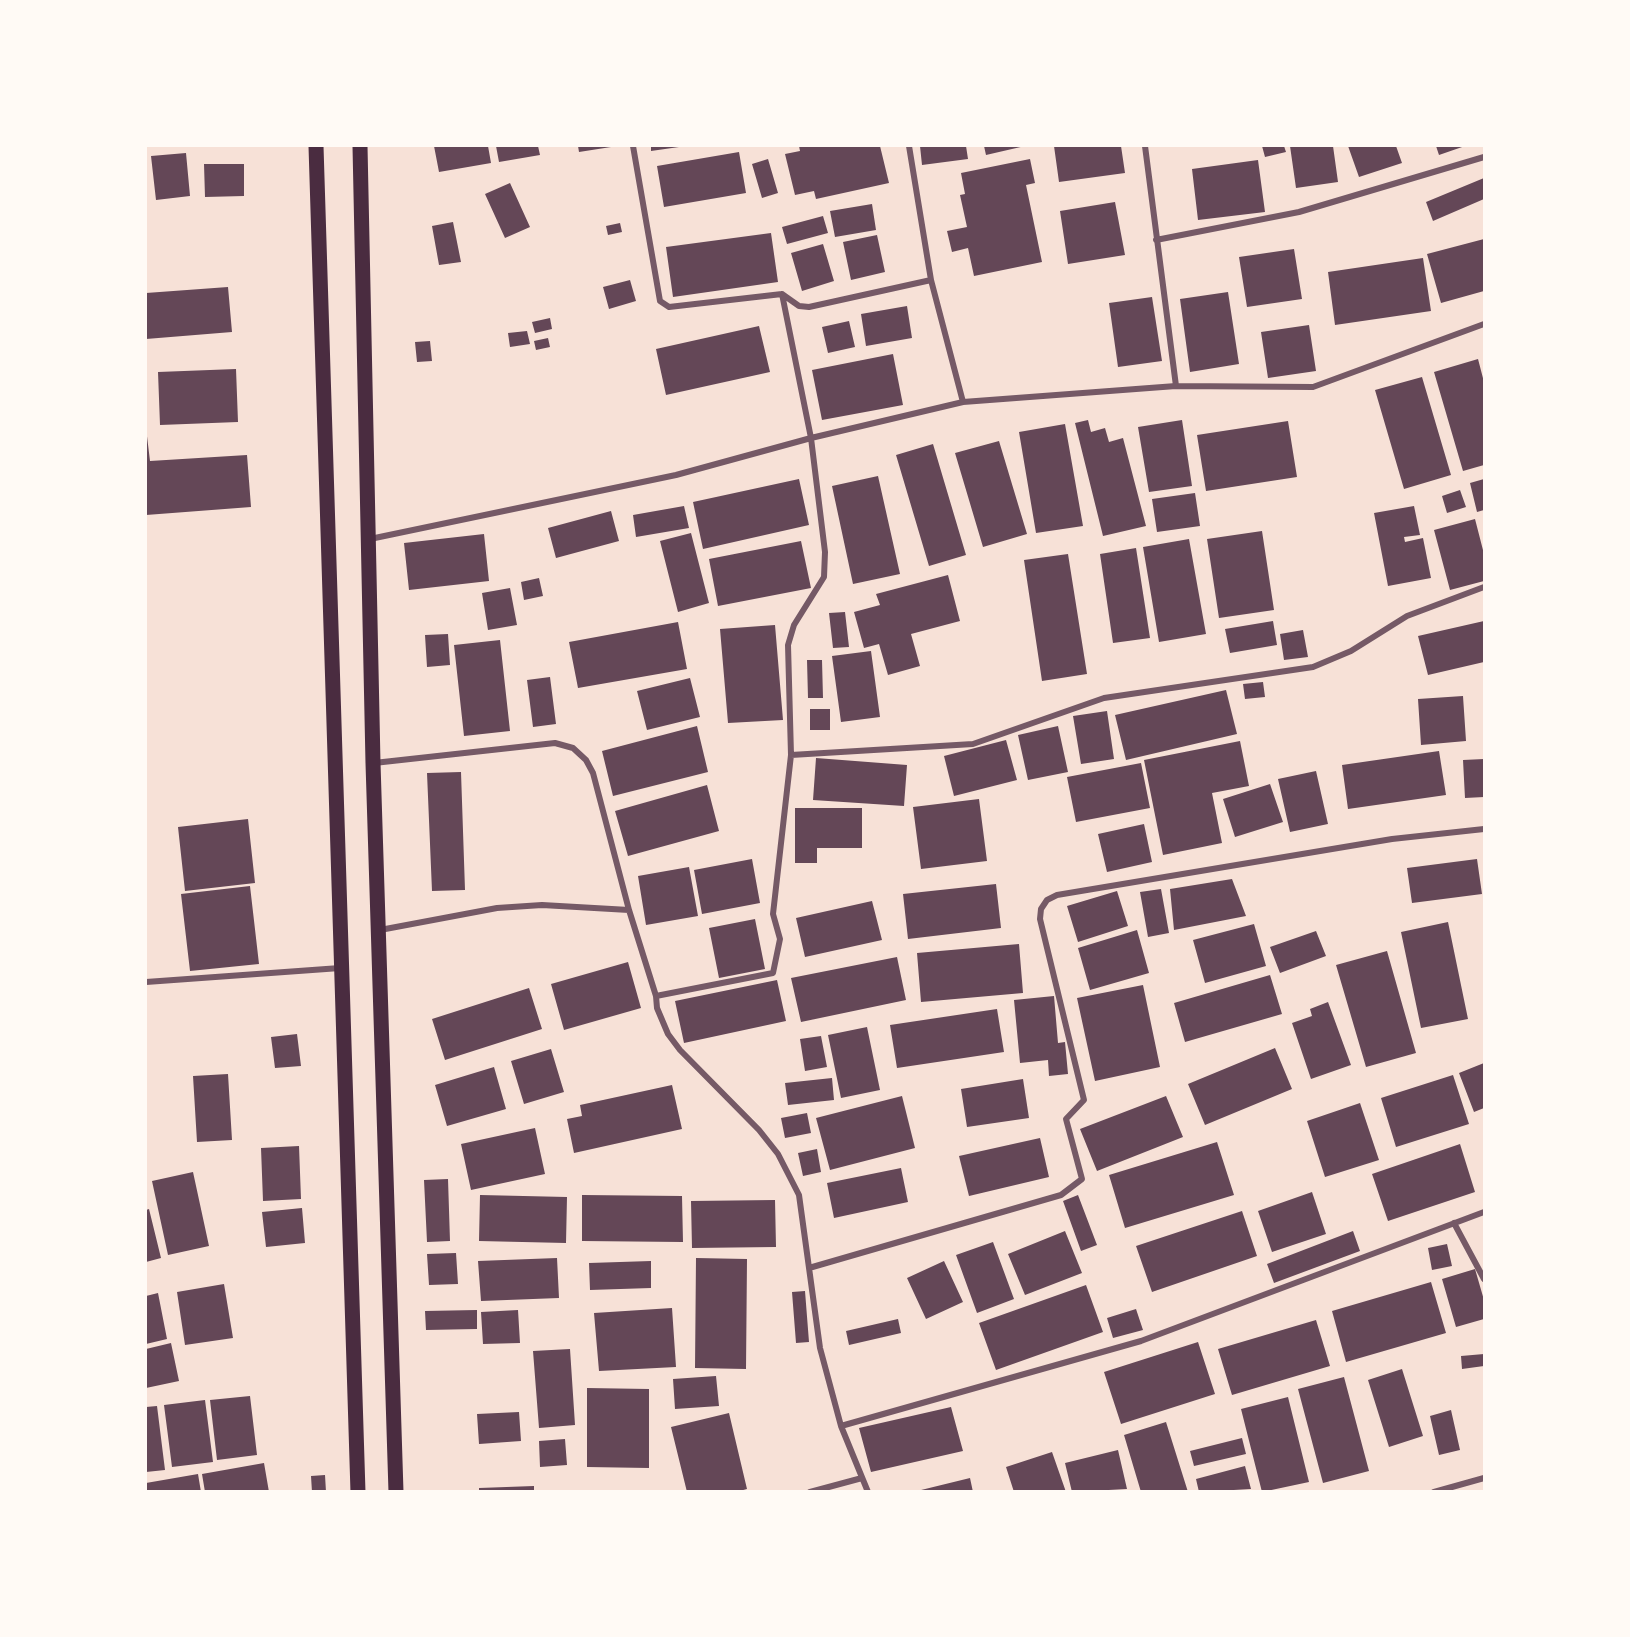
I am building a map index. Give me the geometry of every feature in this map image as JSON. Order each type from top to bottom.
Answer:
[{"type":"main road","points":[[316,146],[358,1491]]},
{"type":"main road","points":[[360,146],[373,763],[396,1491]]},
{"type":"street","points":[[633,146],[660,301],[669,307],[782,294],[800,306],[809,307],[931,280]]},
{"type":"street","points":[[909,146],[931,280],[963,402]]},
{"type":"street","points":[[1145,146],[1176,386]]},
{"type":"street","points":[[1156,240],[1299,212],[1485,157]]},
{"type":"street","points":[[656,996],[773,973],[780,939],[773,914],[791,755],[788,645],[794,625],[824,577],[825,552],[811,438],[782,294]]},
{"type":"street","points":[[369,540],[676,475],[811,438],[963,402],[1176,386],[1313,387],[1485,324]]},
{"type":"street","points":[[791,755],[973,744],[1104,698],[1313,667],[1351,651],[1407,616],[1485,588]]},
{"type":"street","points":[[373,763],[555,743],[573,748],[586,760],[593,773],[629,910],[656,996],[657,1008],[668,1034],[680,1050],[759,1130],[778,1154],[798,1195],[820,1348],[842,1426],[868,1491]]},
{"type":"street","points":[[809,1268],[1061,1195],[1082,1179],[1066,1119],[1084,1100],[1040,919],[1047,900],[1057,895],[1392,839],[1485,829]]},
{"type":"street","points":[[378,930],[497,908],[542,905],[629,910]]},
{"type":"street","points":[[146,982],[340,968]]},
{"type":"street","points":[[842,1426],[1141,1341],[1485,1212]]},
{"type":"street","points":[[1454,1223],[1485,1279]]},
{"type":"street","points":[[810,1491],[862,1478]]},
{"type":"street","points":[[1434,1491],[1485,1478]]},
{"type":"building","points":[[434,146],[488,146],[491,163],[439,172]]},
{"type":"building","points":[[496,146],[538,146],[540,155],[499,162]]},
{"type":"building","points":[[578,146],[611,146],[611,147],[579,152]]},
{"type":"building","points":[[651,146],[679,146],[679,147],[651,151]]},
{"type":"building","points":[[799,146],[880,146],[889,183],[816,199],[814,191],[795,195],[785,154],[800,151]]},
{"type":"building","points":[[920,146],[966,146],[968,159],[922,165]]},
{"type":"building","points":[[984,146],[1025,146],[986,155]]},
{"type":"building","points":[[1054,146],[1121,146],[1125,173],[1059,182]]},
{"type":"building","points":[[1262,146],[1284,146],[1286,152],[1265,157]]},
{"type":"building","points":[[1290,146],[1333,146],[1338,182],[1296,188]]},
{"type":"building","points":[[1348,146],[1396,146],[1402,163],[1359,177]]},
{"type":"building","points":[[1436,146],[1465,146],[1439,155]]},
{"type":"building","points":[[739,152],[746,193],[664,207],[657,166]]},
{"type":"building","points":[[186,153],[190,196],[156,200],[151,156]]},
{"type":"building","points":[[768,159],[778,193],[762,198],[752,164]]},
{"type":"building","points":[[1030,159],[1035,183],[1026,185],[1042,262],[974,276],[968,248],[952,252],[947,231],[967,227],[960,195],[965,194],[961,173]]},
{"type":"building","points":[[1258,160],[1265,212],[1198,220],[1192,169]]},
{"type":"building","points":[[204,164],[244,164],[244,196],[205,197]]},
{"type":"building","points":[[1484,178],[1484,199],[1433,221],[1426,202]]},
{"type":"building","points":[[510,183],[530,227],[505,238],[485,194]]},
{"type":"building","points":[[1115,202],[1125,255],[1068,264],[1060,211]]},
{"type":"building","points":[[872,204],[876,230],[835,237],[830,211]]},
{"type":"building","points":[[823,216],[828,233],[787,244],[782,227]]},
{"type":"building","points":[[453,222],[461,262],[439,265],[432,226]]},
{"type":"building","points":[[620,223],[622,232],[608,235],[606,226]]},
{"type":"building","points":[[771,233],[778,282],[673,297],[666,247]]},
{"type":"building","points":[[877,235],[885,272],[851,280],[843,242]]},
{"type":"building","points":[[1484,239],[1484,291],[1441,303],[1427,254]]},
{"type":"building","points":[[823,244],[834,281],[802,291],[791,253]]},
{"type":"building","points":[[1294,249],[1302,299],[1247,307],[1239,257]]},
{"type":"building","points":[[1423,258],[1431,311],[1335,325],[1328,272]]},
{"type":"building","points":[[630,280],[636,301],[609,309],[603,287]]},
{"type":"building","points":[[228,287],[232,332],[146,339],[146,293]]},
{"type":"building","points":[[1228,292],[1239,364],[1190,372],[1180,299]]},
{"type":"building","points":[[1152,297],[1162,361],[1118,367],[1109,303]]},
{"type":"building","points":[[907,306],[912,338],[866,346],[861,314]]},
{"type":"building","points":[[550,318],[552,329],[535,333],[532,322]]},
{"type":"building","points":[[849,321],[855,347],[828,353],[822,327]]},
{"type":"building","points":[[1309,325],[1316,371],[1268,378],[1261,332]]},
{"type":"building","points":[[759,326],[770,372],[666,395],[656,349]]},
{"type":"building","points":[[527,331],[530,344],[510,347],[508,333]]},
{"type":"building","points":[[548,338],[550,347],[536,350],[534,341]]},
{"type":"building","points":[[430,341],[432,361],[417,362],[415,342]]},
{"type":"building","points":[[893,354],[903,405],[822,420],[812,370]]},
{"type":"building","points":[[1478,359],[1484,382],[1484,465],[1463,471],[1434,372]]},
{"type":"building","points":[[236,369],[238,422],[160,425],[158,372]]},
{"type":"building","points":[[1422,377],[1451,475],[1404,489],[1375,390]]},
{"type":"building","points":[[1088,420],[1091,432],[1105,428],[1109,442],[1123,438],[1146,526],[1103,536],[1075,423]]},
{"type":"building","points":[[1182,420],[1192,486],[1149,492],[1138,427]]},
{"type":"building","points":[[1288,421],[1297,477],[1206,491],[1197,435]]},
{"type":"building","points":[[1065,424],[1083,526],[1036,533],[1019,432]]},
{"type":"building","points":[[146,428],[150,461],[247,455],[251,507],[146,515]]},
{"type":"building","points":[[999,441],[1027,534],[983,547],[955,453]]},
{"type":"building","points":[[933,444],[966,555],[929,566],[896,455]]},
{"type":"building","points":[[878,476],[900,574],[853,584],[832,486]]},
{"type":"building","points":[[799,479],[809,525],[703,549],[693,502]]},
{"type":"building","points":[[1484,479],[1484,510],[1477,512],[1470,483]]},
{"type":"building","points":[[1460,490],[1466,507],[1447,513],[1442,496]]},
{"type":"building","points":[[1195,493],[1200,526],[1157,532],[1152,499]]},
{"type":"building","points":[[684,506],[689,528],[636,537],[633,515]]},
{"type":"building","points":[[1414,506],[1420,535],[1404,537],[1405,542],[1423,538],[1431,578],[1388,586],[1374,513]]},
{"type":"building","points":[[611,511],[619,541],[556,558],[548,528]]},
{"type":"building","points":[[1475,519],[1484,554],[1484,581],[1450,590],[1434,530]]},
{"type":"building","points":[[1262,531],[1274,610],[1219,618],[1207,539]]},
{"type":"building","points":[[691,533],[709,603],[678,612],[660,541]]},
{"type":"building","points":[[484,534],[489,581],[409,590],[404,543]]},
{"type":"building","points":[[1189,539],[1206,634],[1159,642],[1143,547]]},
{"type":"building","points":[[801,541],[811,588],[718,606],[709,559]]},
{"type":"building","points":[[1136,548],[1150,638],[1113,643],[1100,554]]},
{"type":"building","points":[[1068,554],[1087,674],[1042,681],[1024,560]]},
{"type":"building","points":[[948,575],[960,621],[911,634],[920,666],[888,675],[879,644],[864,648],[854,612],[880,605],[876,594]]},
{"type":"building","points":[[539,578],[543,596],[524,600],[521,582]]},
{"type":"building","points":[[510,588],[517,625],[488,630],[482,593]]},
{"type":"building","points":[[845,612],[849,647],[833,648],[829,613]]},
{"type":"building","points":[[1273,621],[1277,645],[1230,653],[1225,629]]},
{"type":"building","points":[[1484,621],[1484,662],[1428,675],[1418,636]]},
{"type":"building","points":[[678,622],[687,669],[578,688],[569,642]]},
{"type":"building","points":[[775,625],[783,720],[728,723],[720,629]]},
{"type":"building","points":[[1303,630],[1308,657],[1284,660],[1280,634]]},
{"type":"building","points":[[448,634],[450,665],[427,667],[425,635]]},
{"type":"building","points":[[500,640],[510,731],[464,736],[454,645]]},
{"type":"building","points":[[871,651],[880,717],[841,722],[832,656]]},
{"type":"building","points":[[807,660],[822,660],[823,698],[808,698]]},
{"type":"building","points":[[550,677],[556,724],[533,727],[527,680]]},
{"type":"building","points":[[690,678],[700,717],[647,730],[637,691]]},
{"type":"building","points":[[1263,682],[1265,697],[1245,699],[1243,684]]},
{"type":"building","points":[[1226,690],[1237,734],[1126,760],[1115,715]]},
{"type":"building","points":[[1463,696],[1466,741],[1421,745],[1418,699]]},
{"type":"building","points":[[810,709],[830,709],[830,730],[810,730]]},
{"type":"building","points":[[1107,711],[1114,759],[1081,764],[1073,716]]},
{"type":"building","points":[[697,726],[708,772],[613,796],[602,751]]},
{"type":"building","points":[[1058,726],[1068,772],[1028,780],[1018,735]]},
{"type":"building","points":[[1006,740],[1017,780],[954,796],[944,756]]},
{"type":"building","points":[[1240,741],[1249,786],[1212,793],[1222,843],[1163,855],[1144,760]]},
{"type":"building","points":[[1439,751],[1446,795],[1348,809],[1342,765]]},
{"type":"building","points":[[816,758],[907,765],[904,806],[813,800]]},
{"type":"building","points":[[1484,759],[1484,797],[1465,798],[1463,760]]},
{"type":"building","points":[[1141,763],[1150,808],[1076,822],[1067,777]]},
{"type":"building","points":[[1316,771],[1328,824],[1290,832],[1278,779]]},
{"type":"building","points":[[461,772],[465,890],[432,891],[427,773]]},
{"type":"building","points":[[1270,784],[1283,822],[1235,837],[1223,799]]},
{"type":"building","points":[[707,785],[719,831],[628,856],[615,811]]},
{"type":"building","points":[[979,799],[987,861],[921,869],[913,807]]},
{"type":"building","points":[[795,808],[862,808],[862,848],[817,848],[817,863],[795,863]]},
{"type":"building","points":[[248,819],[255,883],[185,891],[178,827]]},
{"type":"building","points":[[1144,824],[1152,862],[1107,872],[1098,834]]},
{"type":"building","points":[[752,859],[760,903],[702,914],[694,870]]},
{"type":"building","points":[[1477,859],[1482,894],[1412,903],[1407,868]]},
{"type":"building","points":[[689,867],[698,916],[646,925],[638,876]]},
{"type":"building","points":[[1232,879],[1246,916],[1174,930],[1170,889]]},
{"type":"building","points":[[996,884],[1001,928],[908,939],[903,894]]},
{"type":"building","points":[[250,886],[259,964],[190,971],[181,894]]},
{"type":"building","points":[[1161,889],[1169,933],[1148,937],[1140,892]]},
{"type":"building","points":[[1117,891],[1128,926],[1078,942],[1067,906]]},
{"type":"building","points":[[872,901],[882,940],[805,957],[796,918]]},
{"type":"building","points":[[755,919],[765,969],[719,978],[709,928]]},
{"type":"building","points":[[1448,922],[1468,1019],[1421,1028],[1401,932]]},
{"type":"building","points":[[1254,924],[1266,966],[1205,983],[1193,940]]},
{"type":"building","points":[[1137,930],[1149,973],[1090,990],[1078,948]]},
{"type":"building","points":[[1316,931],[1326,956],[1280,973],[1270,947]]},
{"type":"building","points":[[1019,944],[1023,993],[921,1002],[917,953]]},
{"type":"building","points":[[1387,951],[1416,1053],[1366,1067],[1336,965]]},
{"type":"building","points":[[897,957],[906,1000],[801,1022],[791,978]]},
{"type":"building","points":[[628,962],[641,1008],[564,1030],[551,984]]},
{"type":"building","points":[[1270,975],[1282,1014],[1185,1042],[1174,1003]]},
{"type":"building","points":[[777,980],[786,1021],[684,1043],[675,1001]]},
{"type":"building","points":[[1143,985],[1160,1067],[1095,1081],[1077,998]]},
{"type":"building","points":[[529,988],[542,1029],[445,1060],[432,1019]]},
{"type":"building","points":[[1054,996],[1058,1043],[1065,1042],[1068,1074],[1049,1076],[1048,1060],[1020,1063],[1014,1000]]},
{"type":"building","points":[[1328,1002],[1351,1065],[1311,1079],[1292,1023],[1312,1016],[1310,1009]]},
{"type":"building","points":[[997,1009],[1004,1052],[897,1068],[890,1025]]},
{"type":"building","points":[[867,1027],[880,1090],[841,1098],[828,1035]]},
{"type":"building","points":[[297,1034],[301,1066],[275,1068],[271,1037]]},
{"type":"building","points":[[821,1036],[827,1067],[805,1071],[800,1039]]},
{"type":"building","points":[[1275,1048],[1292,1089],[1205,1125],[1188,1084]]},
{"type":"building","points":[[551,1049],[564,1092],[524,1104],[511,1061]]},
{"type":"building","points":[[1484,1063],[1484,1108],[1474,1112],[1459,1073]]},
{"type":"building","points":[[494,1067],[506,1109],[447,1126],[435,1085]]},
{"type":"building","points":[[228,1074],[232,1140],[197,1142],[193,1076]]},
{"type":"building","points":[[1453,1075],[1469,1124],[1396,1147],[1381,1098]]},
{"type":"building","points":[[832,1078],[834,1100],[788,1105],[785,1083]]},
{"type":"building","points":[[1023,1079],[1029,1118],[967,1127],[961,1089]]},
{"type":"building","points":[[672,1085],[682,1129],[574,1153],[567,1119],[582,1116],[580,1105]]},
{"type":"building","points":[[902,1096],[915,1148],[830,1170],[816,1118]]},
{"type":"building","points":[[1166,1096],[1183,1137],[1097,1171],[1080,1129]]},
{"type":"building","points":[[1360,1103],[1379,1160],[1325,1177],[1307,1121]]},
{"type":"building","points":[[807,1113],[811,1133],[785,1138],[781,1118]]},
{"type":"building","points":[[535,1128],[545,1174],[471,1190],[461,1144]]},
{"type":"building","points":[[1040,1138],[1049,1177],[969,1196],[959,1156]]},
{"type":"building","points":[[1217,1142],[1234,1195],[1125,1228],[1109,1175]]},
{"type":"building","points":[[1460,1144],[1475,1192],[1388,1221],[1372,1174]]},
{"type":"building","points":[[299,1146],[301,1199],[263,1201],[261,1148]]},
{"type":"building","points":[[817,1149],[821,1172],[803,1176],[798,1153]]},
{"type":"building","points":[[901,1168],[908,1202],[834,1218],[827,1183]]},
{"type":"building","points":[[193,1172],[209,1246],[168,1255],[152,1181]]},
{"type":"building","points":[[448,1179],[450,1241],[427,1242],[424,1180]]},
{"type":"building","points":[[1312,1192],[1326,1234],[1272,1252],[1258,1211]]},
{"type":"building","points":[[480,1195],[567,1197],[566,1243],[479,1241]]},
{"type":"building","points":[[582,1195],[682,1196],[683,1242],[582,1241]]},
{"type":"building","points":[[1078,1195],[1097,1245],[1081,1251],[1063,1201]]},
{"type":"building","points":[[775,1200],[776,1247],[692,1248],[691,1201]]},
{"type":"building","points":[[302,1208],[305,1243],[266,1247],[262,1212]]},
{"type":"building","points":[[149,1209],[161,1258],[146,1262],[146,1210]]},
{"type":"building","points":[[1242,1211],[1257,1256],[1152,1292],[1136,1246]]},
{"type":"building","points":[[1065,1231],[1082,1273],[1025,1295],[1008,1254]]},
{"type":"building","points":[[1353,1231],[1360,1251],[1274,1283],[1267,1264]]},
{"type":"building","points":[[993,1242],[1014,1299],[977,1313],[956,1255]]},
{"type":"building","points":[[1447,1244],[1452,1266],[1432,1270],[1428,1248]]},
{"type":"building","points":[[456,1253],[458,1284],[429,1285],[427,1254]]},
{"type":"building","points":[[557,1258],[559,1298],[481,1301],[478,1261]]},
{"type":"building","points":[[696,1258],[747,1259],[746,1369],[695,1368]]},
{"type":"building","points":[[651,1261],[651,1288],[590,1290],[589,1263]]},
{"type":"building","points":[[944,1261],[963,1302],[926,1319],[907,1278]]},
{"type":"building","points":[[1475,1269],[1484,1300],[1484,1319],[1456,1327],[1442,1279]]},
{"type":"building","points":[[1431,1282],[1446,1333],[1346,1362],[1332,1311]]},
{"type":"building","points":[[224,1284],[233,1338],[185,1345],[177,1292]]},
{"type":"building","points":[[1086,1285],[1103,1332],[996,1370],[979,1323]]},
{"type":"building","points":[[805,1291],[809,1342],[796,1343],[792,1292]]},
{"type":"building","points":[[158,1293],[167,1339],[146,1344],[146,1296]]},
{"type":"building","points":[[672,1308],[676,1367],[599,1371],[594,1313]]},
{"type":"building","points":[[1136,1309],[1143,1330],[1113,1338],[1107,1318]]},
{"type":"building","points":[[477,1310],[477,1329],[426,1330],[425,1311]]},
{"type":"building","points":[[518,1310],[520,1343],[483,1344],[481,1312]]},
{"type":"building","points":[[898,1319],[901,1333],[849,1345],[846,1331]]},
{"type":"building","points":[[1316,1320],[1330,1366],[1232,1395],[1218,1349]]},
{"type":"building","points":[[1198,1342],[1215,1394],[1121,1424],[1104,1372]]},
{"type":"building","points":[[171,1343],[179,1381],[146,1388],[146,1349]]},
{"type":"building","points":[[570,1349],[575,1425],[539,1428],[533,1351]]},
{"type":"building","points":[[1484,1354],[1484,1366],[1462,1369],[1461,1356]]},
{"type":"building","points":[[1402,1369],[1423,1436],[1389,1447],[1368,1380]]},
{"type":"building","points":[[716,1376],[719,1406],[675,1409],[673,1379]]},
{"type":"building","points":[[1344,1377],[1369,1471],[1323,1483],[1298,1389]]},
{"type":"building","points":[[587,1388],[649,1389],[649,1468],[587,1467]]},
{"type":"building","points":[[250,1396],[257,1455],[217,1460],[210,1400]]},
{"type":"building","points":[[1288,1397],[1309,1482],[1262,1492],[1241,1409]]},
{"type":"building","points":[[205,1400],[213,1462],[172,1467],[164,1405]]},
{"type":"building","points":[[157,1406],[165,1470],[146,1472],[146,1407]]},
{"type":"building","points":[[951,1407],[963,1451],[871,1472],[859,1428]]},
{"type":"building","points":[[1451,1410],[1460,1450],[1439,1455],[1430,1416]]},
{"type":"building","points":[[519,1412],[521,1441],[479,1444],[477,1414]]},
{"type":"building","points":[[729,1413],[747,1489],[736,1492],[687,1492],[671,1427]]},
{"type":"building","points":[[1166,1422],[1188,1492],[1141,1492],[1124,1435]]},
{"type":"building","points":[[1242,1438],[1246,1454],[1194,1466],[1190,1451]]},
{"type":"building","points":[[565,1439],[567,1465],[540,1467],[539,1441]]},
{"type":"building","points":[[1118,1450],[1127,1489],[1072,1492],[1065,1463]]},
{"type":"building","points":[[1052,1452],[1066,1492],[1014,1492],[1006,1467]]},
{"type":"building","points":[[264,1463],[269,1492],[205,1492],[202,1474]]},
{"type":"building","points":[[1245,1466],[1251,1489],[1199,1492],[1196,1479]]},
{"type":"building","points":[[198,1474],[201,1492],[146,1492],[146,1483]]},
{"type":"building","points":[[325,1475],[326,1492],[312,1492],[311,1476]]},
{"type":"building","points":[[970,1478],[973,1492],[917,1492],[917,1491]]},
{"type":"building","points":[[534,1486],[534,1492],[479,1492],[479,1488]]}]
